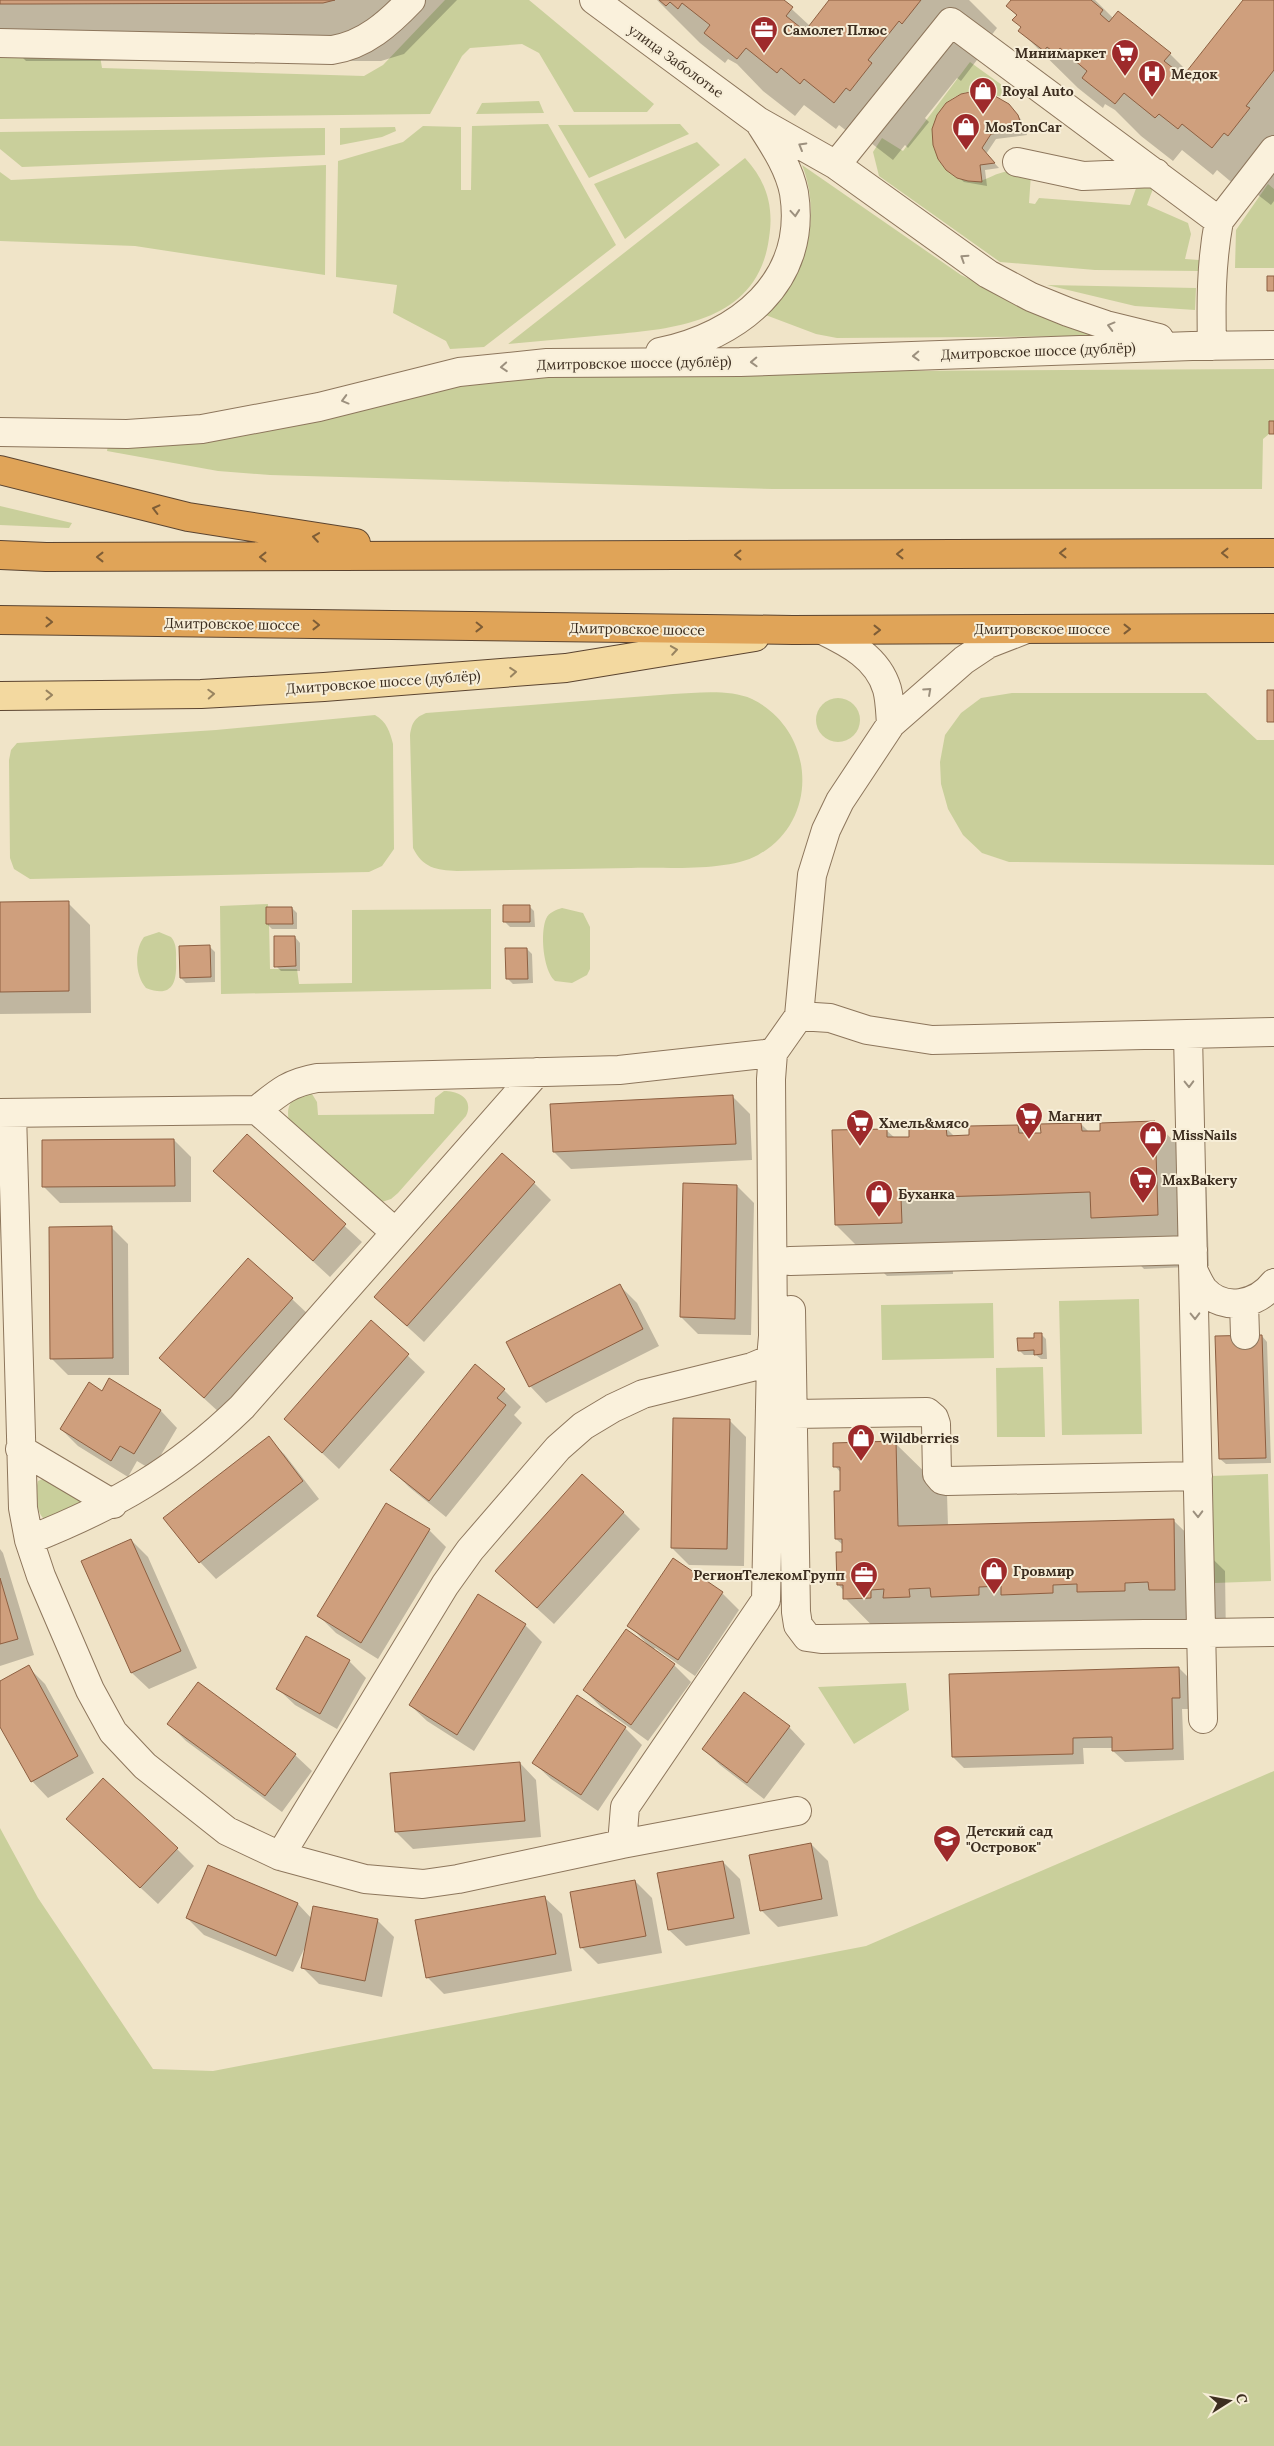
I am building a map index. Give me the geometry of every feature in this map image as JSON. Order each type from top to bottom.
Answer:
[{"type":"highway","points":[[0,470],[188,517],[361,543],[469,556]]},
{"type":"highway","points":[[0,555],[46,557],[1274,553]]},
{"type":"highway","name":"Дмитровское шоссе","points":[[0,620],[793,630],[1274,628]]},
{"type":"main road","name":"Дмитровское шоссе (дублёр)","points":[[0,696],[201,694],[546,670],[793,630]]},
{"type":"street","points":[[0,43],[332,50],[343,48],[371,36],[411,0]]},
{"type":"street","name":"улица Заболотье","points":[[594,0],[758,121],[836,165],[988,274],[1031,297],[1106,325],[1202,346]]},
{"type":"street","points":[[836,165],[951,22],[1219,220]]},
{"type":"street","points":[[609,363],[671,350],[711,337],[750,312],[768,294],[777,279],[793,241],[796,220],[793,192],[786,168],[758,121]]},
{"type":"street","points":[[1202,346],[1219,220],[1274,150]]},
{"type":"street","points":[[1017,162],[1083,176],[1156,174]]},
{"type":"street","name":"Дмитровское шоссе (дублёр)","points":[[0,432],[118,434],[202,429],[318,407],[459,372],[547,363],[740,362],[1274,345]]},
{"type":"street","points":[[622,1844],[625,1808],[766,1600],[773,1336],[771,1079],[804,986],[812,875],[823,839],[840,801],[891,724],[964,660],[988,644],[1026,629]]},
{"type":"street","points":[[822,630],[856,649],[874,662],[886,687],[891,724]]},
{"type":"street","points":[[797,1811],[622,1844],[458,1879],[423,1884],[365,1879],[280,1856],[227,1831],[145,1766],[113,1732],[86,1681],[41,1576],[29,1540],[22,1508],[7,1222],[6,1113],[258,1110],[280,1092],[298,1082],[317,1078],[619,1070],[786,1035],[830,1018],[867,1030],[932,1040],[1274,1032]]},
{"type":"street","points":[[786,1035],[796,1612],[798,1625],[807,1637],[821,1639],[1274,1632]]},
{"type":"street","points":[[1188,1035],[1203,1719]]},
{"type":"street","points":[[29,1540],[113,1504],[152,1480],[213,1435],[242,1407],[538,1072]]},
{"type":"street","points":[[258,1110],[395,1232]]},
{"type":"street","points":[[790,1261],[1194,1261]]},
{"type":"street","points":[[1194,1261],[1205,1290],[1220,1301],[1244,1303],[1263,1294],[1274,1283]]},
{"type":"street","points":[[1244,1303],[1245,1335]]},
{"type":"street","points":[[280,1856],[445,1585],[470,1550],[558,1448],[583,1426],[613,1408],[643,1394],[771,1360]]},
{"type":"street","points":[[792,1414],[927,1412],[934,1418],[936,1424],[937,1474],[947,1481],[1198,1476]]},
{"type":"street","points":[[20,1448],[113,1504]]},
{"type":"green space","points":[[445,0],[529,0],[654,104],[647,112],[574,112],[539,53],[522,44],[470,48],[462,56],[430,114],[0,119],[0,49],[99,50],[102,68],[364,76],[383,65]]},
{"type":"green space","points":[[970,62],[1013,93],[1000,96],[980,92],[966,92],[948,102],[939,113],[934,126],[933,140],[936,154],[943,166],[954,175],[973,182],[1007,171],[1031,174],[1029,203],[1035,204],[1039,198],[1130,205],[1139,180],[1154,186],[1147,205],[1188,223],[1191,234],[1185,259],[1199,260],[1200,271],[1095,270],[1000,262],[879,176],[873,152],[882,138],[903,151]]},
{"type":"green space","points":[[539,101],[544,113],[476,114],[482,103]]},
{"type":"green space","points":[[548,124],[616,245],[484,347],[450,349],[446,341],[393,313],[397,285],[336,277],[338,161],[403,142],[423,126],[461,127],[461,190],[471,190],[472,126]]},
{"type":"green space","points":[[680,124],[689,134],[589,178],[558,125]]},
{"type":"green space","points":[[395,127],[396,131],[382,137],[340,145],[340,128]]},
{"type":"green space","points":[[325,128],[325,155],[22,167],[0,149],[0,132]]},
{"type":"green space","points":[[697,142],[720,165],[625,239],[594,184]]},
{"type":"green space","points":[[745,158],[759,176],[767,195],[770,216],[769,238],[762,266],[748,288],[730,304],[708,316],[684,324],[658,329],[508,344]]},
{"type":"green space","points":[[326,165],[325,275],[135,246],[0,241],[0,172],[11,180]]},
{"type":"green space","points":[[802,165],[961,275],[1036,311],[1107,336],[837,338],[816,334],[763,314],[783,296],[793,282],[806,250],[811,215],[807,181]]},
{"type":"green space","points":[[1268,184],[1274,189],[1274,268],[1235,268],[1236,230]]},
{"type":"green space","points":[[1047,285],[1196,288],[1195,310],[1135,306]]},
{"type":"green space","points":[[1274,369],[1274,421],[1269,421],[1269,434],[1263,439],[1262,489],[773,489],[270,475],[218,471],[107,451],[108,445],[458,383],[534,376],[734,376],[889,371]]},
{"type":"green space","points":[[0,506],[72,523],[69,528],[0,525]]},
{"type":"green space","points":[[713,692],[743,696],[752,699],[773,713],[788,732],[798,753],[802,776],[800,798],[792,820],[778,840],[758,855],[730,864],[696,868],[457,871],[431,867],[417,855],[413,848],[410,735],[413,724],[419,717],[426,713]]},
{"type":"green space","points":[[1012,693],[1206,693],[1257,740],[1274,740],[1274,865],[1009,862],[982,853],[963,835],[948,809],[941,784],[940,762],[945,735],[961,713],[981,698]]},
{"type":"green space","points":[[838,698],[850,702],[856,708],[860,720],[856,732],[850,738],[838,742],[826,738],[820,732],[816,720],[820,708],[826,702]]},
{"type":"green space","points":[[375,715],[387,728],[393,744],[394,849],[382,866],[369,872],[30,879],[14,869],[10,858],[9,760],[11,750],[17,743],[216,730]]},
{"type":"green space","points":[[268,904],[268,907],[266,907],[266,924],[269,924],[270,969],[297,969],[299,984],[352,983],[352,910],[491,909],[491,989],[221,994],[220,906]]},
{"type":"green space","points":[[562,908],[583,913],[590,927],[590,969],[587,975],[572,983],[555,981],[545,961],[544,925],[551,913]]},
{"type":"green space","points":[[159,932],[171,937],[174,942],[176,969],[174,982],[171,986],[167,990],[155,991],[146,988],[142,983],[138,970],[137,956],[144,937]]},
{"type":"green space","points":[[444,1091],[460,1094],[464,1097],[468,1105],[466,1116],[398,1193],[391,1199],[382,1202],[289,1122],[288,1110],[292,1101],[306,1094],[312,1094],[317,1102],[318,1115],[434,1114],[435,1098]]},
{"type":"green space","points":[[1139,1299],[1142,1434],[1062,1435],[1059,1301]]},
{"type":"green space","points":[[993,1303],[994,1358],[882,1360],[881,1305]]},
{"type":"green space","points":[[1043,1367],[1045,1437],[997,1437],[996,1368]]},
{"type":"green space","points":[[1268,1474],[1271,1581],[1214,1583],[1211,1476]]},
{"type":"green space","points":[[47,1477],[80,1498],[80,1504],[46,1520],[40,1514],[37,1486],[38,1481]]},
{"type":"green space","points":[[906,1683],[909,1710],[854,1744],[818,1687]]},
{"type":"green space","points":[[1274,1771],[1274,2446],[0,2446],[0,1828],[38,1898],[153,2069],[213,2071],[866,1946]]},
{"type":"building","points":[[0,0],[335,0],[323,3],[0,4]]},
{"type":"building","points":[[659,0],[784,0],[793,7],[786,16],[805,31],[829,0],[921,0],[902,24],[899,21],[868,60],[872,63],[850,91],[846,88],[834,103],[804,79],[800,84],[781,68],[777,73],[746,48],[737,59],[704,33],[710,25],[682,3],[678,9],[670,2],[666,6]]},
{"type":"building","points":[[1011,0],[1091,0],[1103,10],[1100,14],[1109,22],[1118,11],[1171,53],[1164,61],[1183,76],[1243,0],[1274,0],[1274,70],[1246,106],[1250,108],[1228,136],[1224,133],[1212,148],[1182,124],[1178,129],[1159,114],[1155,118],[1124,93],[1115,104],[1082,78],[1087,71],[1060,48],[1056,54],[1047,47],[1044,51],[1018,31],[1021,27],[1012,20],[1017,15],[1006,6]]},
{"type":"building","points":[[975,91],[988,92],[1009,104],[1018,115],[1023,130],[991,134],[982,148],[995,163],[980,165],[982,182],[957,178],[946,170],[938,159],[933,145],[932,129],[937,115],[946,103],[961,94]]},
{"type":"building","points":[[1267,276],[1274,276],[1274,291],[1267,291]]},
{"type":"building","points":[[1269,421],[1274,421],[1274,434],[1269,434]]},
{"type":"building","points":[[1267,690],[1274,690],[1274,722],[1267,722]]},
{"type":"building","points":[[69,901],[69,991],[0,992],[0,902]]},
{"type":"building","points":[[503,905],[530,905],[530,922],[503,922]]},
{"type":"building","points":[[266,907],[292,907],[293,924],[266,924]]},
{"type":"building","points":[[274,936],[295,936],[296,966],[274,967]]},
{"type":"building","points":[[210,945],[211,977],[180,978],[179,946]]},
{"type":"building","points":[[505,948],[527,948],[528,979],[506,979]]},
{"type":"building","points":[[733,1095],[736,1144],[553,1152],[550,1104]]},
{"type":"building","points":[[1155,1121],[1158,1215],[1091,1218],[1090,1192],[901,1198],[902,1223],[835,1225],[832,1130],[887,1129],[887,1137],[909,1137],[909,1128],[946,1127],[947,1136],[969,1135],[969,1126],[1018,1125],[1019,1133],[1041,1133],[1040,1124],[1081,1123],[1082,1131],[1100,1131],[1100,1123]]},
{"type":"building","points":[[247,1134],[346,1224],[313,1261],[213,1171]]},
{"type":"building","points":[[174,1139],[175,1186],[42,1187],[42,1140]]},
{"type":"building","points":[[502,1153],[535,1182],[407,1326],[374,1297]]},
{"type":"building","points":[[683,1183],[737,1185],[735,1319],[680,1317]]},
{"type":"building","points":[[112,1226],[113,1358],[50,1359],[49,1227]]},
{"type":"building","points":[[248,1258],[293,1298],[204,1398],[159,1358]]},
{"type":"building","points":[[620,1284],[643,1329],[529,1387],[506,1342]]},
{"type":"building","points":[[371,1320],[409,1354],[322,1453],[284,1419]]},
{"type":"building","points":[[1034,1333],[1042,1333],[1042,1354],[1034,1355],[1034,1350],[1018,1351],[1017,1338],[1034,1338]]},
{"type":"building","points":[[1262,1335],[1266,1458],[1219,1459],[1215,1336]]},
{"type":"building","points":[[475,1364],[505,1389],[497,1398],[506,1405],[429,1501],[390,1470]]},
{"type":"building","points":[[109,1378],[161,1410],[134,1454],[120,1446],[111,1461],[60,1429],[89,1382],[102,1391]]},
{"type":"building","points":[[673,1418],[730,1419],[727,1549],[671,1548]]},
{"type":"building","points":[[269,1436],[303,1481],[199,1563],[163,1518]]},
{"type":"building","points":[[896,1441],[898,1526],[1174,1519],[1175,1590],[1149,1590],[1148,1582],[1125,1583],[1125,1591],[1077,1592],[1077,1584],[1053,1585],[1053,1593],[1001,1595],[1001,1586],[979,1587],[979,1595],[931,1597],[930,1588],[909,1589],[910,1597],[883,1598],[884,1589],[871,1590],[871,1598],[843,1599],[843,1585],[837,1585],[836,1552],[842,1552],[842,1539],[835,1539],[834,1491],[840,1491],[840,1467],[833,1467],[833,1443]]},
{"type":"building","points":[[582,1474],[624,1512],[537,1608],[495,1571]]},
{"type":"building","points":[[386,1503],[430,1529],[361,1643],[317,1616]]},
{"type":"building","points":[[131,1539],[181,1651],[131,1673],[81,1561]]},
{"type":"building","points":[[673,1558],[723,1592],[678,1660],[627,1626]]},
{"type":"building","points":[[0,1578],[18,1639],[0,1644]]},
{"type":"building","points":[[478,1594],[526,1624],[457,1735],[409,1705]]},
{"type":"building","points":[[626,1629],[675,1664],[631,1725],[583,1690]]},
{"type":"building","points":[[306,1636],[350,1660],[320,1714],[276,1689]]},
{"type":"building","points":[[29,1665],[78,1756],[31,1782],[0,1727],[0,1681]]},
{"type":"building","points":[[1179,1667],[1180,1698],[1172,1698],[1173,1749],[1112,1751],[1112,1737],[1073,1738],[1073,1754],[952,1757],[949,1674]]},
{"type":"building","points":[[198,1682],[296,1754],[265,1796],[167,1724]]},
{"type":"building","points":[[744,1692],[790,1726],[747,1783],[702,1749]]},
{"type":"building","points":[[577,1695],[626,1727],[581,1795],[532,1763]]},
{"type":"building","points":[[520,1762],[525,1821],[395,1832],[390,1773]]},
{"type":"building","points":[[103,1778],[178,1848],[140,1888],[66,1819]]},
{"type":"building","points":[[811,1843],[822,1899],[760,1911],[749,1855]]},
{"type":"building","points":[[723,1861],[734,1918],[668,1930],[657,1873]]},
{"type":"building","points":[[208,1865],[298,1903],[276,1956],[186,1918]]},
{"type":"building","points":[[635,1880],[646,1936],[580,1948],[570,1892]]},
{"type":"building","points":[[545,1896],[556,1954],[426,1978],[415,1920]]},
{"type":"building","points":[[313,1906],[378,1919],[365,1981],[301,1968]]},
{"type":"place","name":"Самолет Плюс","points":[[764,54]]},
{"type":"place","name":"Минимаркет","points":[[1125,77]]},
{"type":"place","name":"Медок","points":[[1152,98]]},
{"type":"place","name":"Royal Auto","points":[[983,115]]},
{"type":"place","name":"MosTonCar","points":[[966,151]]},
{"type":"place","name":"Магнит","points":[[1029,1140]]},
{"type":"place","name":"Хмель&мясо","points":[[860,1147]]},
{"type":"place","name":"MissNails","points":[[1153,1159]]},
{"type":"place","name":"MaxBakery","points":[[1143,1204]]},
{"type":"place","name":"Буханка","points":[[879,1218]]},
{"type":"place","name":"Wildberries","points":[[861,1462]]},
{"type":"place","name":"Гровмир","points":[[994,1595]]},
{"type":"place","name":"РегионТелекомГрупп","points":[[864,1599]]},
{"type":"place","name":"Детский сад \"Островок\"","points":[[947,1863]]}]
